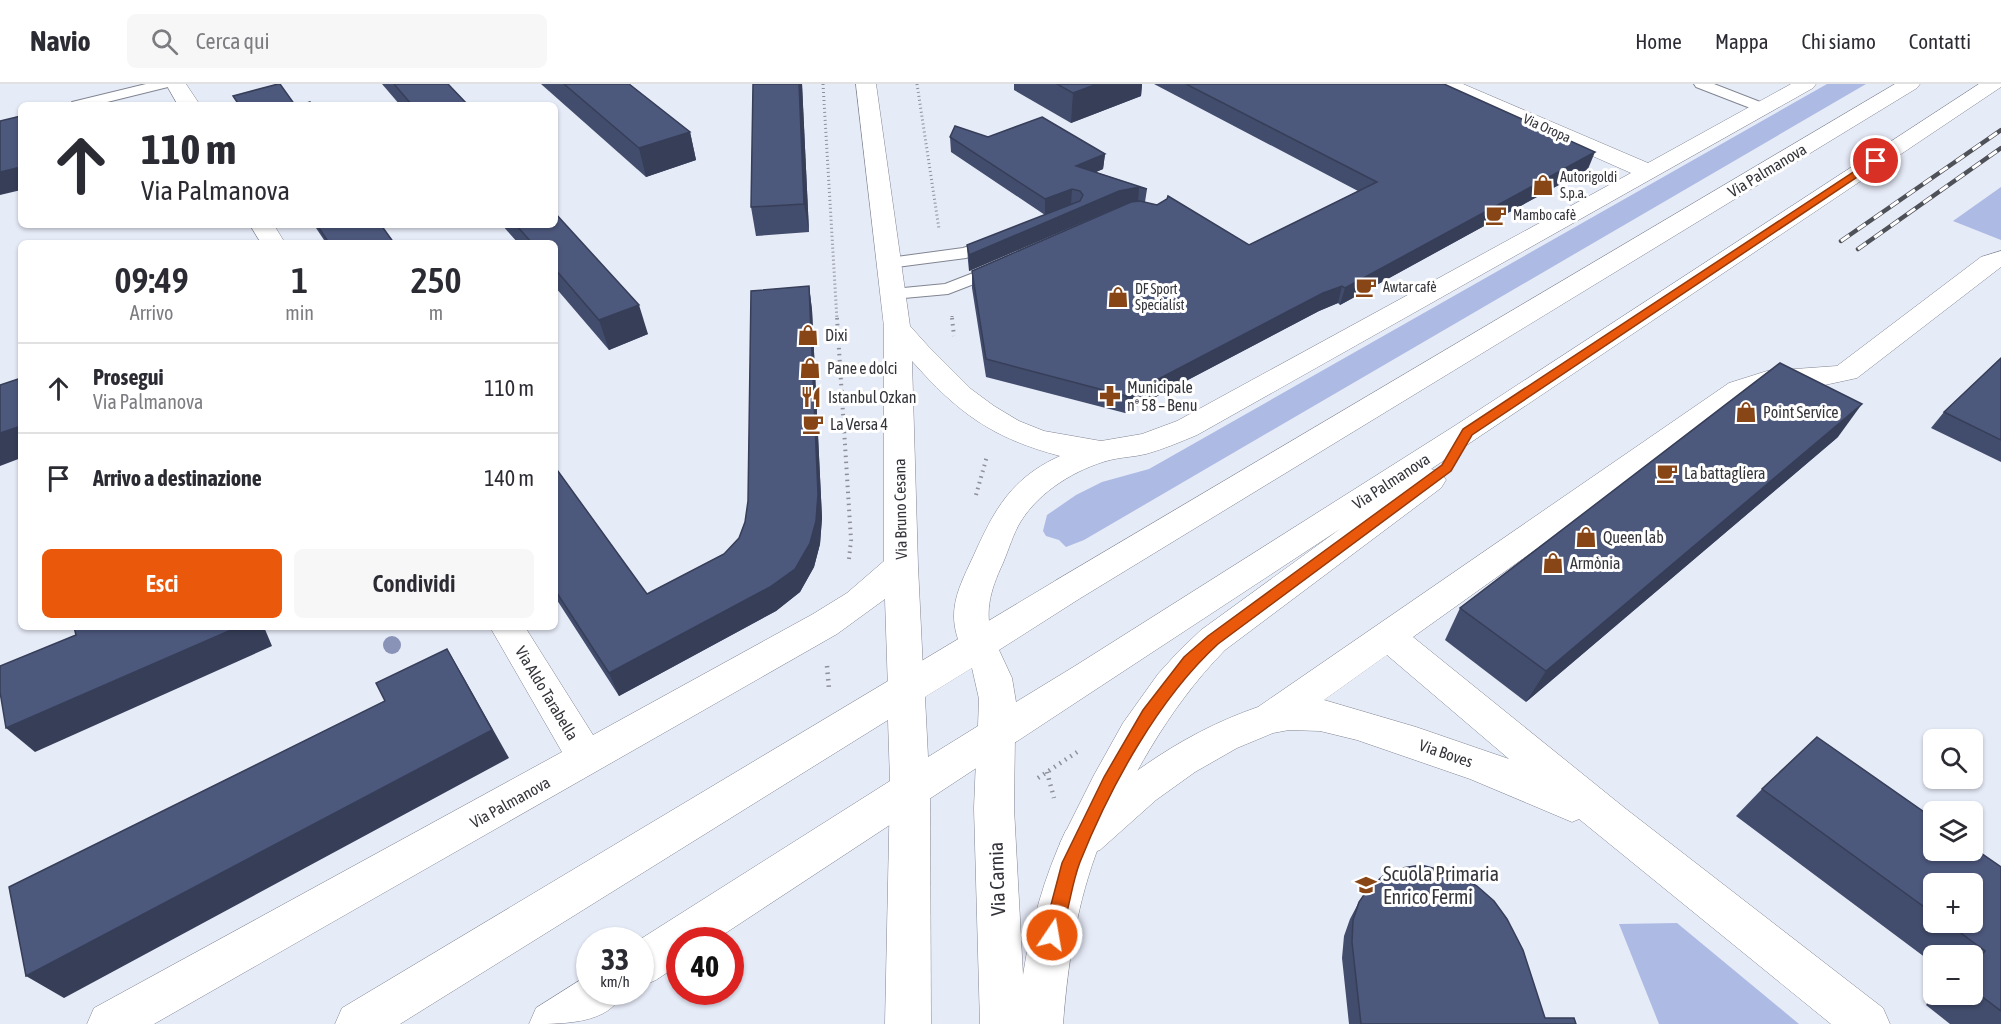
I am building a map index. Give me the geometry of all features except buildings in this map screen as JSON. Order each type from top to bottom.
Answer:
[{"type":"main road","points":[[176,84],[187,102]]},
{"type":"main road","name":"Via Bruno Cesana","points":[[866,84],[897,327],[901,566],[906,690]]},
{"type":"main road","name":"Via Oropa","points":[[1446,84],[1649,172]]},
{"type":"main road","points":[[996,735],[999,709],[996,680],[991,666],[969,628],[972,602],[976,582],[1010,512],[1036,483],[1056,471],[1104,451],[1144,444],[1187,428],[1806,84]]},
{"type":"main road","name":"Via Palmanova","points":[[358,1024],[1067,590],[1910,84]]},
{"type":"main road","name":"Via Palmanova","points":[[654,956],[1467,432],[1993,84]]},
{"type":"main road","points":[[1080,843],[1156,774],[1228,734],[1272,717],[1739,390],[1766,379],[1827,377],[1847,372],[1989,262],[2001,259]]},
{"type":"main road","points":[[897,327],[940,377],[986,415],[1021,435],[1041,442],[1104,451]]},
{"type":"main road","points":[[1040,1024],[1055,917],[1063,885],[1080,843],[1124,755],[1148,714],[1189,661],[1213,640],[1447,468],[1467,432]]},
{"type":"main road","name":"Via Palmanova","points":[[110,1024],[845,613],[901,566]]},
{"type":"main road","name":"Via Aldo Tarabella","points":[[509,630],[587,759]]},
{"type":"main road","name":"Via Boves","points":[[1388,636],[1612,822],[1867,1024]]},
{"type":"main road","points":[[906,690],[910,789],[908,1024]]},
{"type":"main road","name":"Via Boves","points":[[1272,717],[1295,714],[1339,719],[1481,766],[1612,822]]},
{"type":"main road","name":"Via Carnia","points":[[996,735],[994,808],[1003,1024]]},
{"type":"main road","points":[[552,1024],[581,1005]]},
{"type":"lane","points":[[89,102],[163,84]]},
{"type":"lane","points":[[1701,84],[1763,108]]},
{"type":"lane","points":[[889,263],[966,253],[1011,235]]},
{"type":"lane","points":[[893,294],[948,289],[1018,260]]},
{"type":"path","points":[[823,84],[851,540],[849,561]]},
{"type":"path","points":[[917,84],[942,255]]},
{"type":"path","points":[[1038,779],[1083,748]]},
{"type":"shaded area","points":[[1827,84],[1866,84],[1084,540],[1066,547],[1059,540],[1046,536],[1043,531],[1047,515],[1076,495],[1102,482],[1149,469]]},
{"type":"shaded area","points":[[2001,187],[2001,240],[1953,221]]},
{"type":"shaded area","points":[[1677,923],[1799,1024],[1659,1024],[1619,924]]},
{"type":"railway","points":[[1841,241],[2001,130]]},
{"type":"railway","points":[[1858,249],[2001,148]]},
{"type":"place","name":"Autorigoldi S.p.a.","points":[[1543,185]]},
{"type":"place","name":"Mambo cafè","points":[[1496,215]]},
{"type":"place","name":"Awtar cafè","points":[[1366,287]]},
{"type":"place","name":"DF Sport Specialist","points":[[1118,297]]},
{"type":"place","name":"Dixi","points":[[808,335]]},
{"type":"place","name":"Pane e dolci","points":[[810,368]]},
{"type":"place","name":"Municipale nº 58 – Benu","points":[[1110,396]]},
{"type":"place","name":"Istanbul Ozkan","points":[[811,397]]},
{"type":"place","name":"Point Service","points":[[1746,412]]},
{"type":"place","name":"La Versa 4","points":[[813,424]]},
{"type":"place","name":"La battagliera","points":[[1667,473]]},
{"type":"place","name":"Queen lab","points":[[1586,537]]},
{"type":"place","name":"Armònia","points":[[1553,563]]},
{"type":"place","name":"Scuola Primaria Enrico Fermi","points":[[1366,885]]},
{"type":"route","points":[[1052,935],[1063,885],[1071,863],[1110,782],[1148,714],[1189,661],[1213,640],[1447,468],[1467,432],[1876,161]]}]
